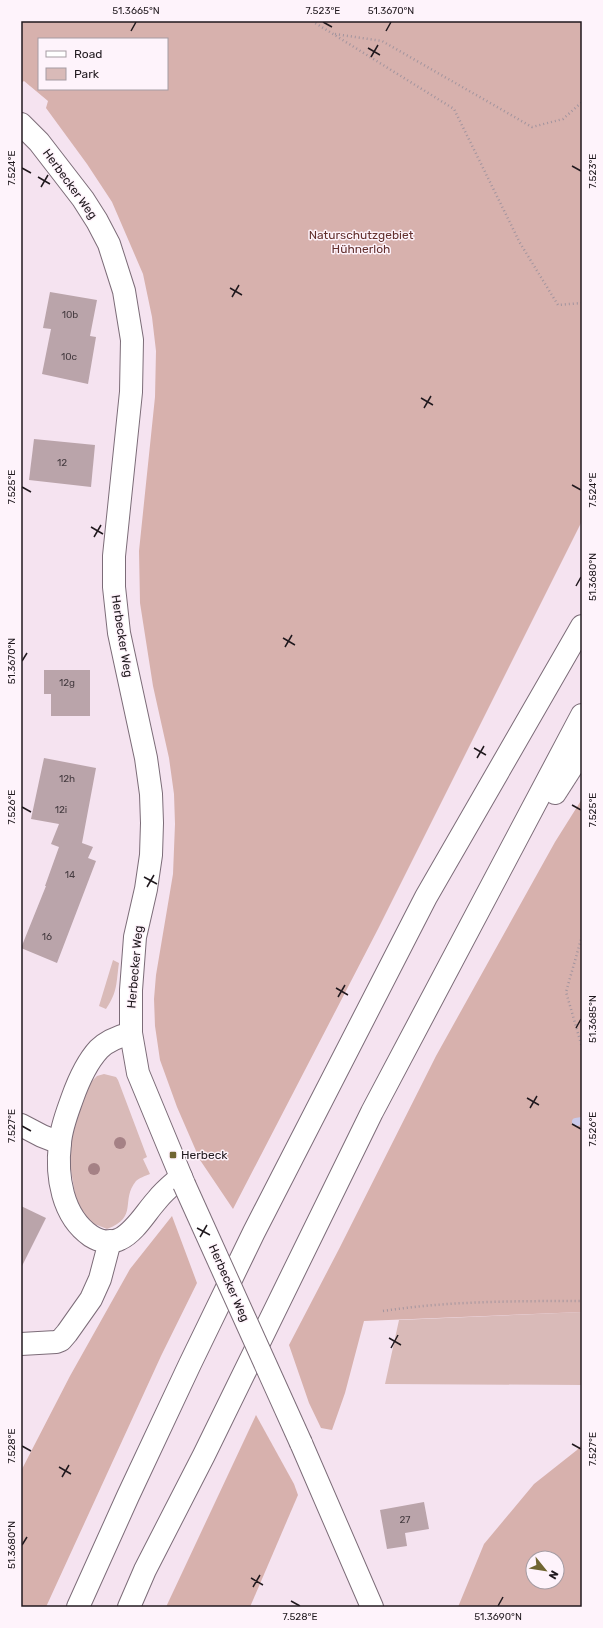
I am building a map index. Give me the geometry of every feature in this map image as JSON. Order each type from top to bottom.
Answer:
[{"type":"main road","name":"Herbecker Weg","points":[[21,124],[49,155],[83,199],[109,244],[124,291],[132,340],[131,392],[114,556],[114,587],[119,632],[146,758],[151,794],[151,855],[146,888],[135,937],[131,990],[131,1033],[138,1073],[183,1181],[301,1443],[372,1607]]},
{"type":"main road","points":[[78,1607],[164,1419],[254,1232],[423,904],[582,626]]},
{"type":"main road","points":[[130,1607],[146,1570],[372,1112],[485,901],[582,715]]},
{"type":"main road","points":[[485,901],[582,751]]},
{"type":"main road","points":[[131,1033],[118,1036],[99,1049],[84,1070],[77,1086],[66,1116],[60,1143],[59,1167],[62,1194],[70,1215],[83,1230],[102,1241],[110,1241],[119,1240],[130,1232],[166,1189],[183,1181]]},
{"type":"main road","points":[[21,1125],[60,1143]]},
{"type":"main road","points":[[21,1344],[56,1342],[61,1340],[91,1299],[100,1279],[110,1241]]},
{"type":"path","points":[[312,21],[454,109],[520,243],[558,305],[582,303]]},
{"type":"path","points":[[332,33],[382,41],[532,126],[563,119],[582,102]]},
{"type":"path","points":[[582,936],[566,992],[582,1047]]},
{"type":"path","points":[[383,1312],[413,1307],[528,1301],[582,1301]]},
{"type":"green space","name":"Naturschutzgebiet Hühnerloh","points":[[21,21],[582,21],[582,521],[378,929],[233,1209],[200,1160],[177,1107],[160,1060],[155,1026],[154,999],[156,975],[173,874],[175,824],[174,794],[169,758],[153,686],[140,603],[139,551],[155,397],[156,351],[152,317],[143,274],[112,202],[87,164],[46,108],[48,101],[24,81],[21,83]]},
{"type":"green space","points":[[582,799],[582,1312],[364,1321],[345,1393],[332,1430],[321,1428],[309,1403],[289,1345],[436,1056],[555,842]]},
{"type":"green space","points":[[113,960],[119,963],[117,982],[113,997],[106,1009],[99,1006]]},
{"type":"green space","points":[[104,1074],[116,1077],[118,1080],[147,1157],[143,1159],[150,1174],[136,1181],[131,1188],[128,1208],[123,1219],[107,1229],[92,1223],[83,1214],[76,1201],[71,1170],[69,1143],[85,1088],[97,1076]]},
{"type":"green space","points":[[172,1216],[197,1283],[161,1356],[46,1607],[21,1607],[21,1471],[70,1376],[130,1269]]},
{"type":"green space","points":[[582,1312],[582,1385],[385,1384],[399,1320]]},
{"type":"green space","points":[[256,1415],[294,1484],[298,1495],[250,1607],[166,1607]]},
{"type":"green space","points":[[582,1444],[582,1607],[458,1607],[484,1544],[534,1484],[577,1450]]},
{"type":"building","points":[[50,292],[97,300],[90,336],[96,337],[88,384],[42,374],[51,329],[43,328]]},
{"type":"building","points":[[34,439],[95,445],[91,487],[29,480]]},
{"type":"building","points":[[44,670],[90,670],[90,716],[51,716],[51,694],[44,694]]},
{"type":"building","points":[[44,758],[96,768],[82,843],[93,847],[88,858],[96,861],[57,963],[21,948],[46,886],[59,847],[51,844],[59,824],[31,819]]},
{"type":"building","points":[[21,1206],[46,1218],[21,1268]]},
{"type":"building","points":[[424,1502],[429,1529],[405,1533],[407,1546],[387,1549],[380,1510]]},
{"type":"waterway","points":[[576,1122],[582,1121]]},
{"type":"place","name":"Herbeck","points":[[173,1155]]}]
